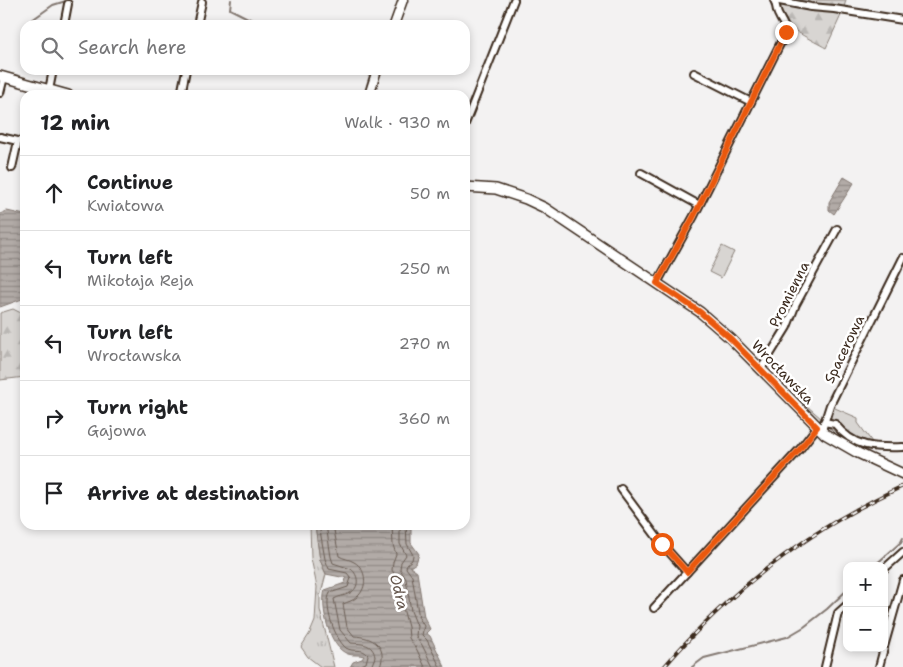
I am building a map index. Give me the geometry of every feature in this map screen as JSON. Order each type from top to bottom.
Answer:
[{"type":"main road","points":[[2,77],[49,90]]},
{"type":"main road","name":"Wrocławska","points":[[470,187],[496,189],[526,199],[545,208],[700,312],[731,339],[821,426],[848,448],[903,474]]},
{"type":"street","points":[[396,20],[403,0]]},
{"type":"street","points":[[470,111],[514,0]]},
{"type":"street","points":[[774,0],[903,20]]},
{"type":"street","points":[[657,283],[699,205],[786,32],[785,23],[777,15],[777,5],[774,0]]},
{"type":"street","points":[[198,20],[202,2]]},
{"type":"street","points":[[65,20],[68,4]]},
{"type":"street","points":[[694,73],[751,102]]},
{"type":"street","points":[[49,90],[52,75]]},
{"type":"street","points":[[182,90],[185,75]]},
{"type":"street","points":[[371,90],[375,75]]},
{"type":"street","points":[[0,93],[2,77]]},
{"type":"street","points":[[0,137],[18,141],[12,168]]},
{"type":"street","points":[[641,174],[699,205]]},
{"type":"street","name":"Promienna","points":[[761,370],[788,327],[796,304],[837,229]]},
{"type":"street","name":"Spacerowa","points":[[654,608],[821,426],[903,258]]},
{"type":"street","points":[[821,426],[835,424],[838,430],[846,436],[868,446],[876,448],[903,447]]},
{"type":"street","points":[[621,489],[662,544],[687,572]]},
{"type":"street","points":[[888,565],[903,552]]},
{"type":"street","points":[[888,634],[903,580]]},
{"type":"street","points":[[825,667],[838,613],[845,607]]},
{"type":"street","points":[[878,667],[883,652]]},
{"type":"green space","points":[[780,0],[846,0],[826,48],[794,30],[783,21],[778,12]]},
{"type":"green space","points":[[722,246],[734,252],[721,278],[709,272]]},
{"type":"green space","points":[[13,309],[20,312],[20,378],[0,380],[0,313]]},
{"type":"green space","points":[[799,399],[822,419],[828,405],[858,418],[858,423],[872,442],[850,441],[815,420],[798,401]]},
{"type":"green space","points":[[310,530],[316,530],[320,560],[326,574],[320,597],[320,610],[334,667],[321,667],[308,657],[301,647],[315,621],[317,587],[311,558]]},
{"type":"water","points":[[844,177],[854,183],[834,214],[829,210],[829,202]]},
{"type":"water","points":[[7,211],[20,214],[20,300],[0,307],[0,214]]},
{"type":"water","name":"Odra","points":[[316,530],[411,530],[411,543],[419,554],[416,563],[410,567],[417,572],[424,617],[430,629],[426,633],[430,636],[445,667],[350,667],[353,662],[362,659],[364,656],[348,654],[336,644],[328,626],[324,606],[325,590],[345,583],[346,578],[326,574],[320,560]]},
{"type":"waterway","points":[[32,20],[53,5],[69,0]]},
{"type":"waterway","points":[[231,0],[230,9],[252,20]]},
{"type":"waterway","points":[[366,90],[370,75]]},
{"type":"waterway","points":[[878,562],[903,538]]},
{"type":"waterway","points":[[692,667],[704,658],[787,637],[804,627],[843,594]]},
{"type":"railway","points":[[664,667],[716,612],[774,563],[836,521],[903,486]]},
{"type":"route","points":[[662,544],[687,572],[800,449],[817,427],[731,339],[700,312],[657,283],[694,216],[786,32]]}]
